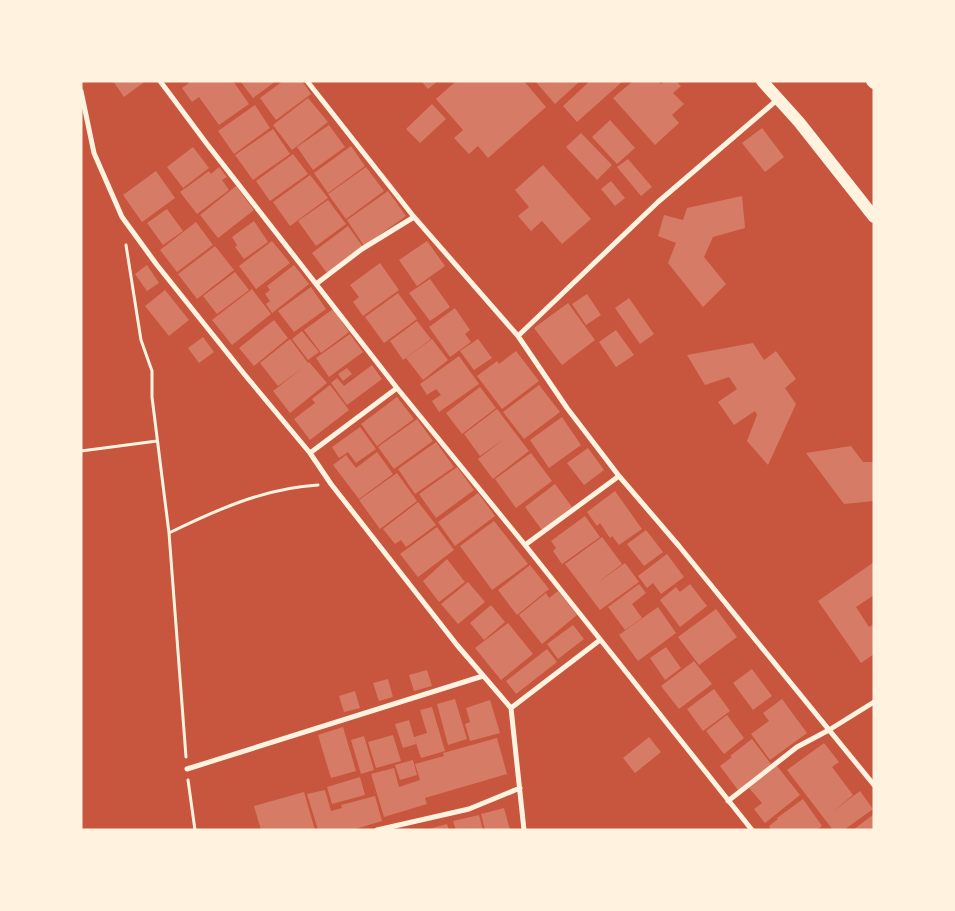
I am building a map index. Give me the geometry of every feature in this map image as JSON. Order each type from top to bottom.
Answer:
[{"type":"main road","points":[[762,81],[798,122],[874,217]]},
{"type":"street","points":[[160,81],[397,388],[752,830]]},
{"type":"street","points":[[307,81],[414,217],[518,336],[567,408],[619,476],[679,546],[874,785]]},
{"type":"street","points":[[81,91],[94,153],[122,218],[157,265],[310,453],[331,484],[457,645],[511,708],[524,830]]},
{"type":"street","points":[[518,336],[658,202],[777,99]]},
{"type":"street","points":[[316,284],[362,249],[414,217]]},
{"type":"street","points":[[310,453],[397,388]]},
{"type":"street","points":[[525,545],[619,476]]},
{"type":"street","points":[[511,708],[600,640]]},
{"type":"street","points":[[187,769],[483,676]]},
{"type":"street","points":[[728,801],[797,747],[874,702]]},
{"type":"street","points":[[377,830],[469,809],[520,788]]},
{"type":"path","points":[[122,218],[131,286],[141,340],[152,371],[152,396],[169,533],[187,769],[195,830]]},
{"type":"path","points":[[81,451],[158,441]]},
{"type":"path","points":[[169,533],[203,516],[244,500],[297,486],[331,484]]},
{"type":"building","points":[[113,81],[142,81],[143,83],[124,97]]},
{"type":"building","points":[[187,81],[233,81],[249,104],[219,125],[199,97],[192,102],[182,88],[189,83]]},
{"type":"building","points":[[240,81],[276,81],[253,98]]},
{"type":"building","points":[[283,81],[302,81],[311,94],[276,120],[260,98]]},
{"type":"building","points":[[421,81],[438,81],[428,89]]},
{"type":"building","points":[[456,81],[524,81],[546,107],[488,158],[478,146],[469,154],[454,138],[463,130],[436,99]]},
{"type":"building","points":[[535,81],[580,81],[555,104]]},
{"type":"building","points":[[590,81],[623,81],[577,122],[563,106]]},
{"type":"building","points":[[633,81],[658,81],[661,84],[664,81],[676,81],[681,86],[673,93],[684,104],[672,115],[679,123],[655,145],[613,98]]},
{"type":"building","points":[[308,98],[328,122],[292,150],[273,125]]},
{"type":"building","points":[[432,104],[446,119],[420,143],[406,129]]},
{"type":"building","points":[[255,105],[270,128],[234,154],[218,131]]},
{"type":"building","points":[[610,120],[635,148],[617,164],[592,137]]},
{"type":"building","points":[[329,125],[345,147],[313,170],[297,147]]},
{"type":"building","points":[[762,128],[784,157],[765,172],[742,143]]},
{"type":"building","points":[[273,129],[290,154],[253,180],[235,155]]},
{"type":"building","points":[[581,133],[612,165],[597,180],[566,147]]},
{"type":"building","points":[[351,146],[365,166],[328,193],[314,173]]},
{"type":"building","points":[[193,147],[209,168],[183,188],[167,167]]},
{"type":"building","points":[[293,154],[308,174],[270,201],[256,181]]},
{"type":"building","points":[[628,159],[652,187],[641,196],[617,167]]},
{"type":"building","points":[[543,165],[591,219],[562,244],[542,221],[531,231],[518,216],[529,207],[515,190]]},
{"type":"building","points":[[219,167],[227,177],[222,180],[229,190],[197,214],[180,192],[209,171],[211,174]]},
{"type":"building","points":[[366,167],[384,191],[346,219],[328,194]]},
{"type":"building","points":[[156,171],[175,198],[142,222],[123,195]]},
{"type":"building","points":[[310,175],[328,198],[290,226],[273,202]]},
{"type":"building","points":[[611,181],[625,198],[615,206],[601,189]]},
{"type":"building","points":[[236,186],[254,210],[218,238],[200,215]]},
{"type":"building","points":[[388,191],[406,216],[364,246],[347,220]]},
{"type":"building","points":[[742,196],[745,228],[713,237],[704,257],[726,284],[703,307],[668,263],[676,243],[658,236],[664,215],[683,220],[687,208]]},
{"type":"building","points":[[328,200],[346,224],[316,246],[298,221]]},
{"type":"building","points":[[167,209],[183,231],[163,245],[147,223]]},
{"type":"building","points":[[254,221],[268,242],[244,259],[235,247],[237,245],[232,237]]},
{"type":"building","points":[[196,222],[213,245],[177,272],[160,250]]},
{"type":"building","points":[[348,226],[363,247],[327,273],[312,253]]},
{"type":"building","points":[[272,241],[290,263],[256,289],[239,266]]},
{"type":"building","points":[[427,241],[445,266],[417,286],[399,260]]},
{"type":"building","points":[[215,246],[234,270],[197,299],[178,274]]},
{"type":"building","points":[[380,263],[399,290],[363,316],[353,302],[359,297],[350,285]]},
{"type":"building","points":[[147,265],[159,283],[147,291],[135,274]]},
{"type":"building","points":[[294,265],[309,284],[272,313],[266,304],[270,301],[265,294],[270,290],[267,286]]},
{"type":"building","points":[[235,272],[249,290],[217,314],[203,296]]},
{"type":"building","points":[[430,279],[450,307],[430,321],[409,293]]},
{"type":"building","points":[[311,287],[326,309],[294,332],[278,311]]},
{"type":"building","points":[[252,289],[271,314],[232,345],[212,320]]},
{"type":"building","points":[[165,290],[189,320],[169,336],[145,306]]},
{"type":"building","points":[[398,293],[417,319],[384,343],[365,317]]},
{"type":"building","points":[[587,294],[601,315],[586,325],[572,304]]},
{"type":"building","points":[[629,298],[654,334],[640,344],[615,308]]},
{"type":"building","points":[[568,303],[595,340],[562,365],[534,328]]},
{"type":"building","points":[[455,308],[470,330],[465,334],[471,342],[450,357],[429,327]]},
{"type":"building","points":[[333,309],[349,332],[321,353],[304,330]]},
{"type":"building","points":[[274,320],[288,338],[254,366],[239,348]]},
{"type":"building","points":[[417,321],[431,339],[403,360],[390,341]]},
{"type":"building","points":[[616,330],[634,355],[616,367],[599,342]]},
{"type":"building","points":[[302,331],[319,352],[308,360],[292,339]]},
{"type":"building","points":[[350,334],[363,352],[329,377],[316,358]]},
{"type":"building","points":[[203,337],[214,352],[199,363],[188,348]]},
{"type":"building","points":[[290,339],[308,363],[327,383],[290,413],[273,391],[304,367],[278,386],[260,363]]},
{"type":"building","points":[[432,339],[448,360],[423,380],[406,358]]},
{"type":"building","points":[[478,339],[492,358],[474,370],[460,351]]},
{"type":"building","points":[[753,343],[764,360],[776,351],[796,379],[785,388],[796,404],[768,465],[747,441],[757,415],[755,411],[734,425],[718,402],[737,389],[729,377],[705,385],[687,355]]},
{"type":"building","points":[[516,351],[539,381],[502,409],[477,376],[497,361],[499,364]]},
{"type":"building","points":[[459,356],[479,384],[439,412],[432,401],[441,395],[436,389],[427,395],[420,384]]},
{"type":"building","points":[[372,365],[382,379],[347,405],[331,383],[337,378],[344,386]]},
{"type":"building","points":[[347,368],[352,374],[343,381],[338,374]]},
{"type":"building","points":[[330,385],[349,410],[310,440],[294,419],[315,403],[312,399]]},
{"type":"building","points":[[539,385],[560,412],[524,439],[503,412]]},
{"type":"building","points":[[480,387],[496,408],[462,434],[446,413]]},
{"type":"building","points":[[397,397],[414,419],[377,446],[361,424]]},
{"type":"building","points":[[497,409],[529,451],[493,479],[478,459],[504,439],[480,456],[464,434]]},
{"type":"building","points":[[562,417],[581,445],[549,468],[530,440]]},
{"type":"building","points":[[417,419],[433,441],[394,469],[378,447]]},
{"type":"building","points":[[360,427],[376,449],[356,463],[348,452],[339,458],[332,447]]},
{"type":"building","points":[[436,442],[454,467],[415,494],[398,469]]},
{"type":"building","points":[[851,446],[863,462],[874,462],[874,501],[844,504],[806,453]]},
{"type":"building","points":[[588,448],[604,470],[584,485],[567,463]]},
{"type":"building","points":[[377,452],[393,474],[359,499],[333,465],[346,455],[356,468]]},
{"type":"building","points":[[531,453],[552,481],[516,508],[495,479]]},
{"type":"building","points":[[457,467],[474,490],[436,518],[419,494]]},
{"type":"building","points":[[397,473],[417,501],[380,529],[359,500]]},
{"type":"building","points":[[555,484],[572,507],[542,530],[525,507]]},
{"type":"building","points":[[615,491],[642,529],[619,545],[612,536],[610,538],[600,523],[597,526],[587,512]]},
{"type":"building","points":[[478,493],[495,516],[455,546],[438,522]]},
{"type":"building","points":[[418,502],[436,525],[406,547],[401,540],[395,544],[383,529]]},
{"type":"building","points":[[585,516],[600,537],[562,564],[553,551],[556,548],[551,541]]},
{"type":"building","points":[[494,521],[528,564],[492,590],[460,546]]},
{"type":"building","points":[[437,527],[454,550],[418,577],[400,554]]},
{"type":"building","points":[[646,530],[663,552],[644,566],[627,544]]},
{"type":"building","points":[[602,537],[622,564],[596,584],[625,563],[639,582],[600,610],[565,564]]},
{"type":"building","points":[[667,554],[684,577],[661,594],[653,583],[647,588],[638,576]]},
{"type":"building","points":[[447,559],[465,582],[439,602],[423,581]]},
{"type":"building","points":[[874,562],[874,595],[856,607],[869,627],[874,624],[874,654],[861,663],[818,601]]},
{"type":"building","points":[[530,565],[549,589],[517,615],[498,590]]},
{"type":"building","points":[[468,582],[485,602],[458,624],[441,604]]},
{"type":"building","points":[[639,584],[646,593],[632,604],[642,618],[625,630],[608,607]]},
{"type":"building","points":[[690,584],[707,606],[680,627],[660,600],[676,587],[680,592]]},
{"type":"building","points":[[558,591],[577,615],[542,644],[519,615],[546,593],[549,598]]},
{"type":"building","points":[[491,605],[505,622],[484,640],[470,623]]},
{"type":"building","points":[[658,607],[676,633],[638,661],[619,635]]},
{"type":"building","points":[[716,609],[737,637],[699,665],[678,637]]},
{"type":"building","points":[[508,623],[533,654],[501,680],[475,648]]},
{"type":"building","points":[[573,625],[584,639],[558,659],[547,644]]},
{"type":"building","points":[[666,647],[681,668],[665,680],[650,658]]},
{"type":"building","points":[[547,649],[557,662],[516,694],[506,681]]},
{"type":"building","points":[[694,661],[712,684],[679,709],[661,686]]},
{"type":"building","points":[[752,669],[772,696],[753,710],[733,683]]},
{"type":"building","points":[[427,670],[432,686],[414,691],[409,675]]},
{"type":"building","points":[[388,679],[393,697],[379,701],[373,683]]},
{"type":"building","points":[[714,689],[730,711],[703,731],[687,709]]},
{"type":"building","points":[[355,691],[360,708],[344,712],[339,696]]},
{"type":"building","points":[[455,699],[467,739],[448,745],[437,704]]},
{"type":"building","points":[[782,699],[807,733],[770,760],[751,734],[769,721],[763,713]]},
{"type":"building","points":[[490,700],[500,733],[470,741],[465,724],[470,722],[466,708]]},
{"type":"building","points":[[432,707],[445,751],[421,758],[414,737],[427,733],[420,710]]},
{"type":"building","points":[[727,715],[744,738],[724,754],[706,731]]},
{"type":"building","points":[[409,720],[416,744],[403,748],[395,724]]},
{"type":"building","points":[[343,727],[356,771],[331,778],[318,735]]},
{"type":"building","points":[[393,735],[401,761],[376,768],[368,742]]},
{"type":"building","points":[[364,736],[374,770],[361,774],[351,740]]},
{"type":"building","points":[[649,737],[661,752],[635,773],[623,758]]},
{"type":"building","points":[[497,738],[507,774],[425,798],[427,804],[384,817],[371,774],[394,768],[399,787],[420,780],[415,764],[444,756],[443,753]]},
{"type":"building","points":[[752,739],[771,764],[738,790],[720,766]]},
{"type":"building","points":[[824,743],[839,762],[832,767],[853,795],[832,812],[860,791],[873,809],[844,830],[833,830],[787,770]]},
{"type":"building","points":[[413,760],[417,775],[400,780],[395,765]]},
{"type":"building","points":[[777,766],[800,795],[765,823],[754,809],[762,803],[749,788]]},
{"type":"building","points":[[360,777],[365,795],[332,804],[327,787]]},
{"type":"building","points":[[325,790],[331,811],[342,808],[341,805],[375,796],[382,821],[352,830],[318,830],[307,794]]},
{"type":"building","points":[[304,792],[315,830],[261,830],[254,806]]},
{"type":"building","points":[[803,799],[822,826],[817,830],[771,830],[769,826],[777,818]]},
{"type":"building","points":[[504,808],[510,830],[485,830],[481,814]]},
{"type":"building","points":[[874,814],[874,830],[853,830]]},
{"type":"building","points":[[479,815],[483,830],[456,830],[453,821]]},
{"type":"building","points":[[447,824],[449,830],[429,830],[429,829]]}]
